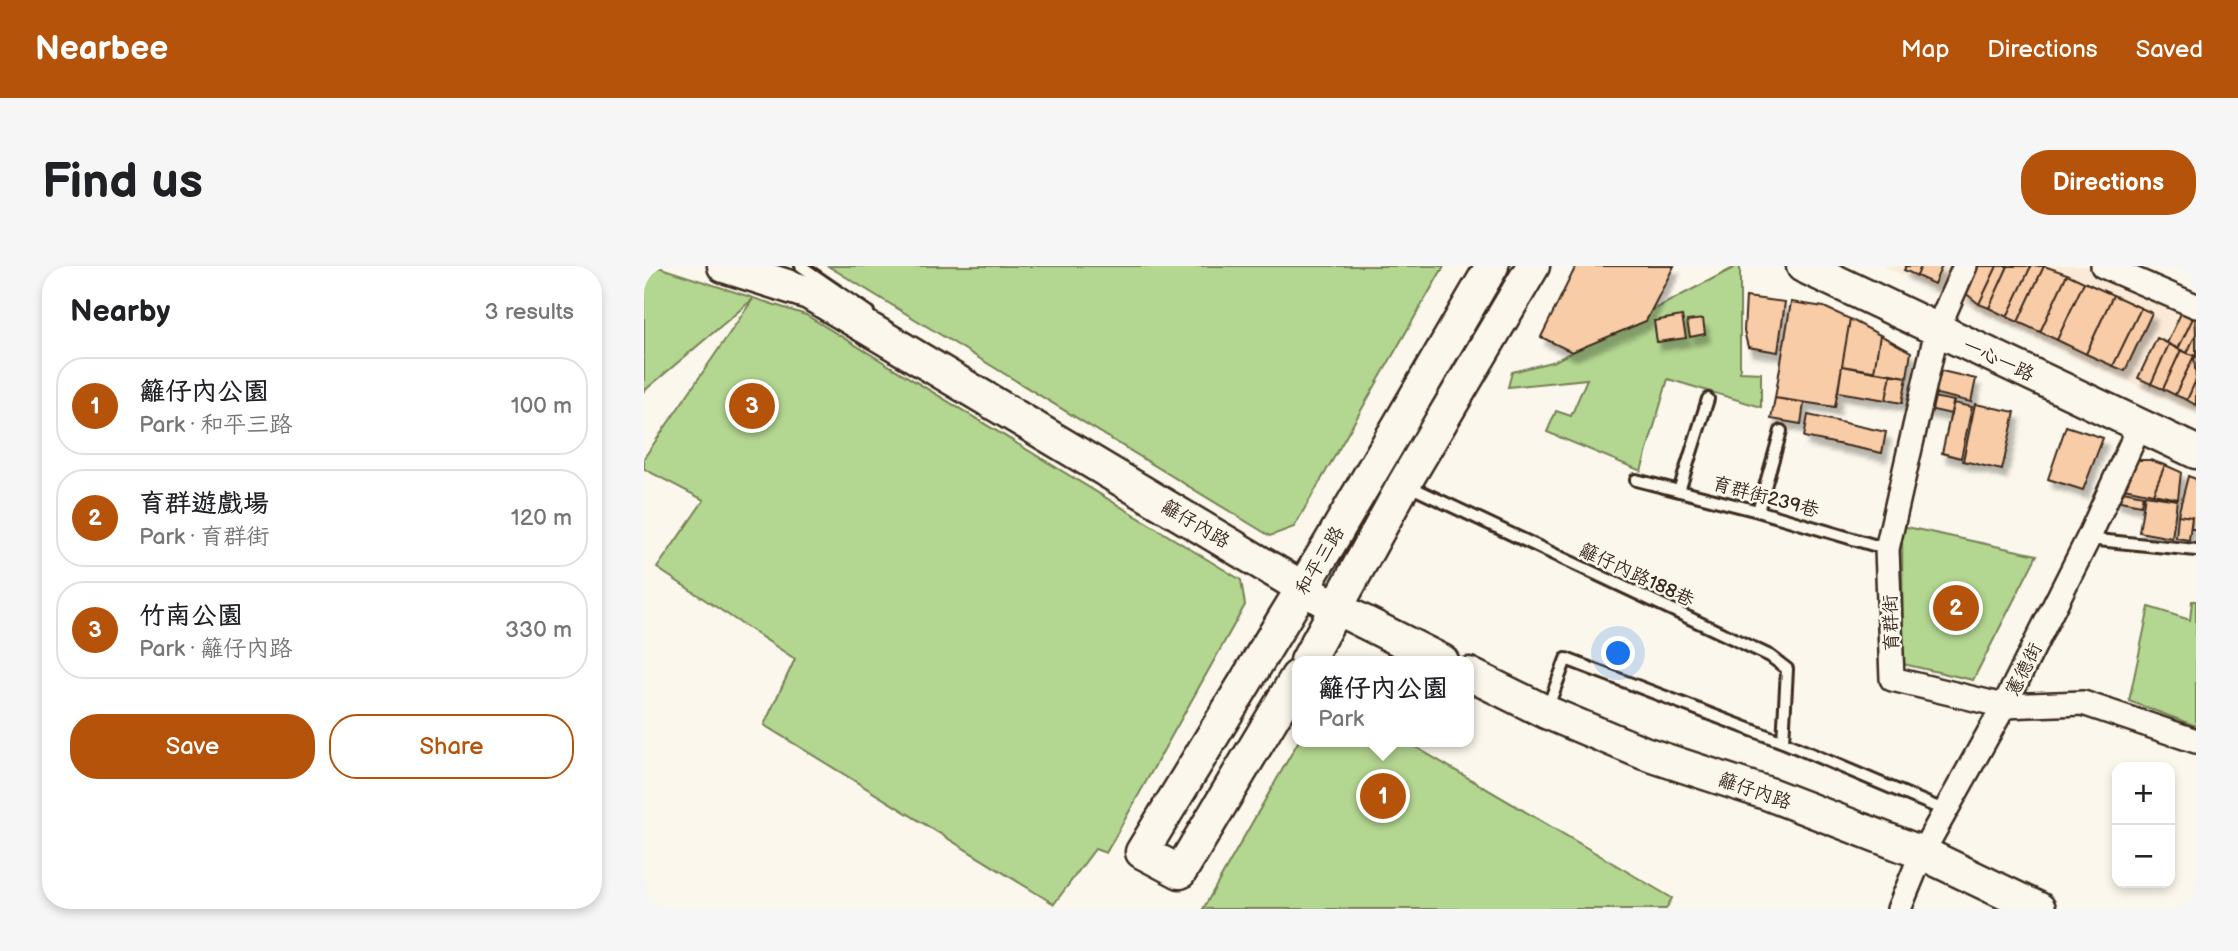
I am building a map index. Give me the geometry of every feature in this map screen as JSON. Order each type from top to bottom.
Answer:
[{"type":"street","name":"籬仔內路","points":[[724,266],[759,271],[809,293],[1338,609],[1432,656]]},
{"type":"street","name":"和平三路","points":[[1292,685],[1180,872],[1142,852],[1303,587],[1492,266]]},
{"type":"street","name":"和平三路","points":[[1310,656],[1404,484],[1533,266]]},
{"type":"street","name":"一心一路","points":[[1803,266],[2196,452]]},
{"type":"street","name":"育群街","points":[[1965,266],[1937,330],[1887,549],[1892,680],[2004,706],[2083,703],[2196,741]]},
{"type":"street","points":[[2104,266],[2196,306]]},
{"type":"street","name":"憲德街","points":[[1899,909],[1922,853],[2004,706],[2088,539],[2140,425]]},
{"type":"street","name":"籬仔內路","points":[[1474,676],[1546,712],[1644,753],[1769,794],[1922,853],[2039,909]]},
{"type":"lane","name":"籬仔內路","points":[[801,266],[859,304],[953,379]]},
{"type":"lane","points":[[1679,491],[1708,399]]},
{"type":"lane","points":[[1758,510],[1782,431]]},
{"type":"lane","name":"育群街239巷","points":[[1636,481],[1758,510],[1887,549]]},
{"type":"lane","name":"籬仔內路188巷","points":[[1404,484],[1770,656],[1787,669],[1783,742]]},
{"type":"lane","points":[[2088,539],[2196,550]]},
{"type":"lane","points":[[1546,712],[1566,659],[1783,742],[1947,811]]},
{"type":"shaded area","points":[[1884,266],[2115,266],[2196,295],[2196,413]]},
{"type":"green space","points":[[644,266],[655,266],[806,315],[1241,580],[1245,605],[1106,853],[1095,849],[1054,904],[764,725],[795,659],[657,568],[704,500],[644,469],[644,458],[753,299],[644,391]]},
{"type":"green space","points":[[828,266],[1444,266],[1294,527],[1270,536]]},
{"type":"green space","points":[[1740,266],[1740,372],[1761,373],[1761,407],[1668,379],[1641,471],[1547,432],[1556,411],[1571,416],[1587,379],[1508,387],[1512,372],[1555,361]]},
{"type":"green space","points":[[1902,526],[2037,555],[1973,680],[1903,664]]},
{"type":"green space","points":[[2192,601],[2196,601],[2196,726],[2129,701],[2149,607],[2190,620]]},
{"type":"green space","points":[[1295,747],[1415,747],[1672,898],[1666,909],[1203,909]]},
{"type":"building","points":[[1576,266],[1674,266],[1646,321],[1572,352],[1541,337]]},
{"type":"building","points":[[1906,266],[1921,266],[1917,276],[1904,270]]},
{"type":"building","points":[[1921,266],[1942,266],[1934,284],[1917,276]]},
{"type":"building","points":[[1971,266],[1997,266],[1979,304],[1964,292]]},
{"type":"building","points":[[1997,266],[2008,266],[1989,308],[1979,304]]},
{"type":"building","points":[[2008,266],[2031,266],[2007,317],[1989,308]]},
{"type":"building","points":[[2031,266],[2044,266],[2018,322],[2007,317]]},
{"type":"building","points":[[2044,266],[2067,274],[2040,332],[2018,322]]},
{"type":"building","points":[[2067,274],[2084,282],[2057,340],[2040,332]]},
{"type":"building","points":[[2084,282],[2113,295],[2086,354],[2057,340]]},
{"type":"building","points":[[2113,295],[2141,308],[2113,366],[2086,354]]},
{"type":"building","points":[[1746,297],[1785,302],[1778,352],[1748,347],[1744,331]]},
{"type":"building","points":[[1791,302],[1824,307],[1850,319],[1835,407],[1775,398]]},
{"type":"building","points":[[2141,308],[2152,313],[2125,371],[2113,366]]},
{"type":"building","points":[[2183,309],[2195,314],[2178,349],[2167,343]]},
{"type":"building","points":[[2195,314],[2196,334],[2187,353],[2178,349]]},
{"type":"building","points":[[1682,316],[1686,338],[1657,342],[1654,321]]},
{"type":"building","points":[[1703,319],[1705,334],[1690,337],[1687,321]]},
{"type":"building","points":[[1850,319],[1880,335],[1874,372],[1842,366]]},
{"type":"building","points":[[2196,334],[2196,357],[2187,353]]},
{"type":"building","points":[[1880,335],[1911,352],[1907,377],[1874,372]]},
{"type":"building","points":[[2157,338],[2169,344],[2151,384],[2138,378]]},
{"type":"building","points":[[2169,344],[2181,350],[2163,389],[2151,384]]},
{"type":"building","points":[[2181,350],[2194,356],[2175,395],[2163,389]]},
{"type":"building","points":[[2194,356],[2196,380],[2187,400],[2175,395]]},
{"type":"building","points":[[1842,366],[1891,374],[1886,400],[1838,392]]},
{"type":"building","points":[[1929,368],[1976,379],[1971,402],[1924,391]]},
{"type":"building","points":[[1891,374],[1907,377],[1902,403],[1886,400]]},
{"type":"building","points":[[2196,380],[2196,405],[2187,400]]},
{"type":"building","points":[[1922,395],[1954,401],[1951,414],[1920,407]]},
{"type":"building","points":[[1775,398],[1804,403],[1801,424],[1771,419]]},
{"type":"building","points":[[1953,403],[1972,407],[1961,458],[1942,453]]},
{"type":"building","points":[[1975,404],[2015,412],[2002,470],[1963,461]]},
{"type":"building","points":[[1808,415],[1886,432],[1882,453],[1804,437]]},
{"type":"building","points":[[2066,426],[2103,438],[2083,490],[2048,479]]},
{"type":"building","points":[[2130,460],[2150,460],[2165,465],[2153,494],[2119,487]]},
{"type":"building","points":[[2165,465],[2181,472],[2178,499],[2153,494]]},
{"type":"building","points":[[2188,476],[2196,479],[2196,529],[2191,529],[2192,517],[2178,515]]},
{"type":"building","points":[[2118,490],[2143,495],[2141,505],[2115,500]]},
{"type":"building","points":[[2145,495],[2177,500],[2172,538],[2139,532]]},
{"type":"building","points":[[2178,515],[2192,517],[2189,540],[2176,538]]},
{"type":"place","name":"竹南公園","points":[[752,406]]},
{"type":"place","name":"育群遊戲場","points":[[1956,608]]},
{"type":"place","name":"籬仔內公園","points":[[1383,796]]}]
